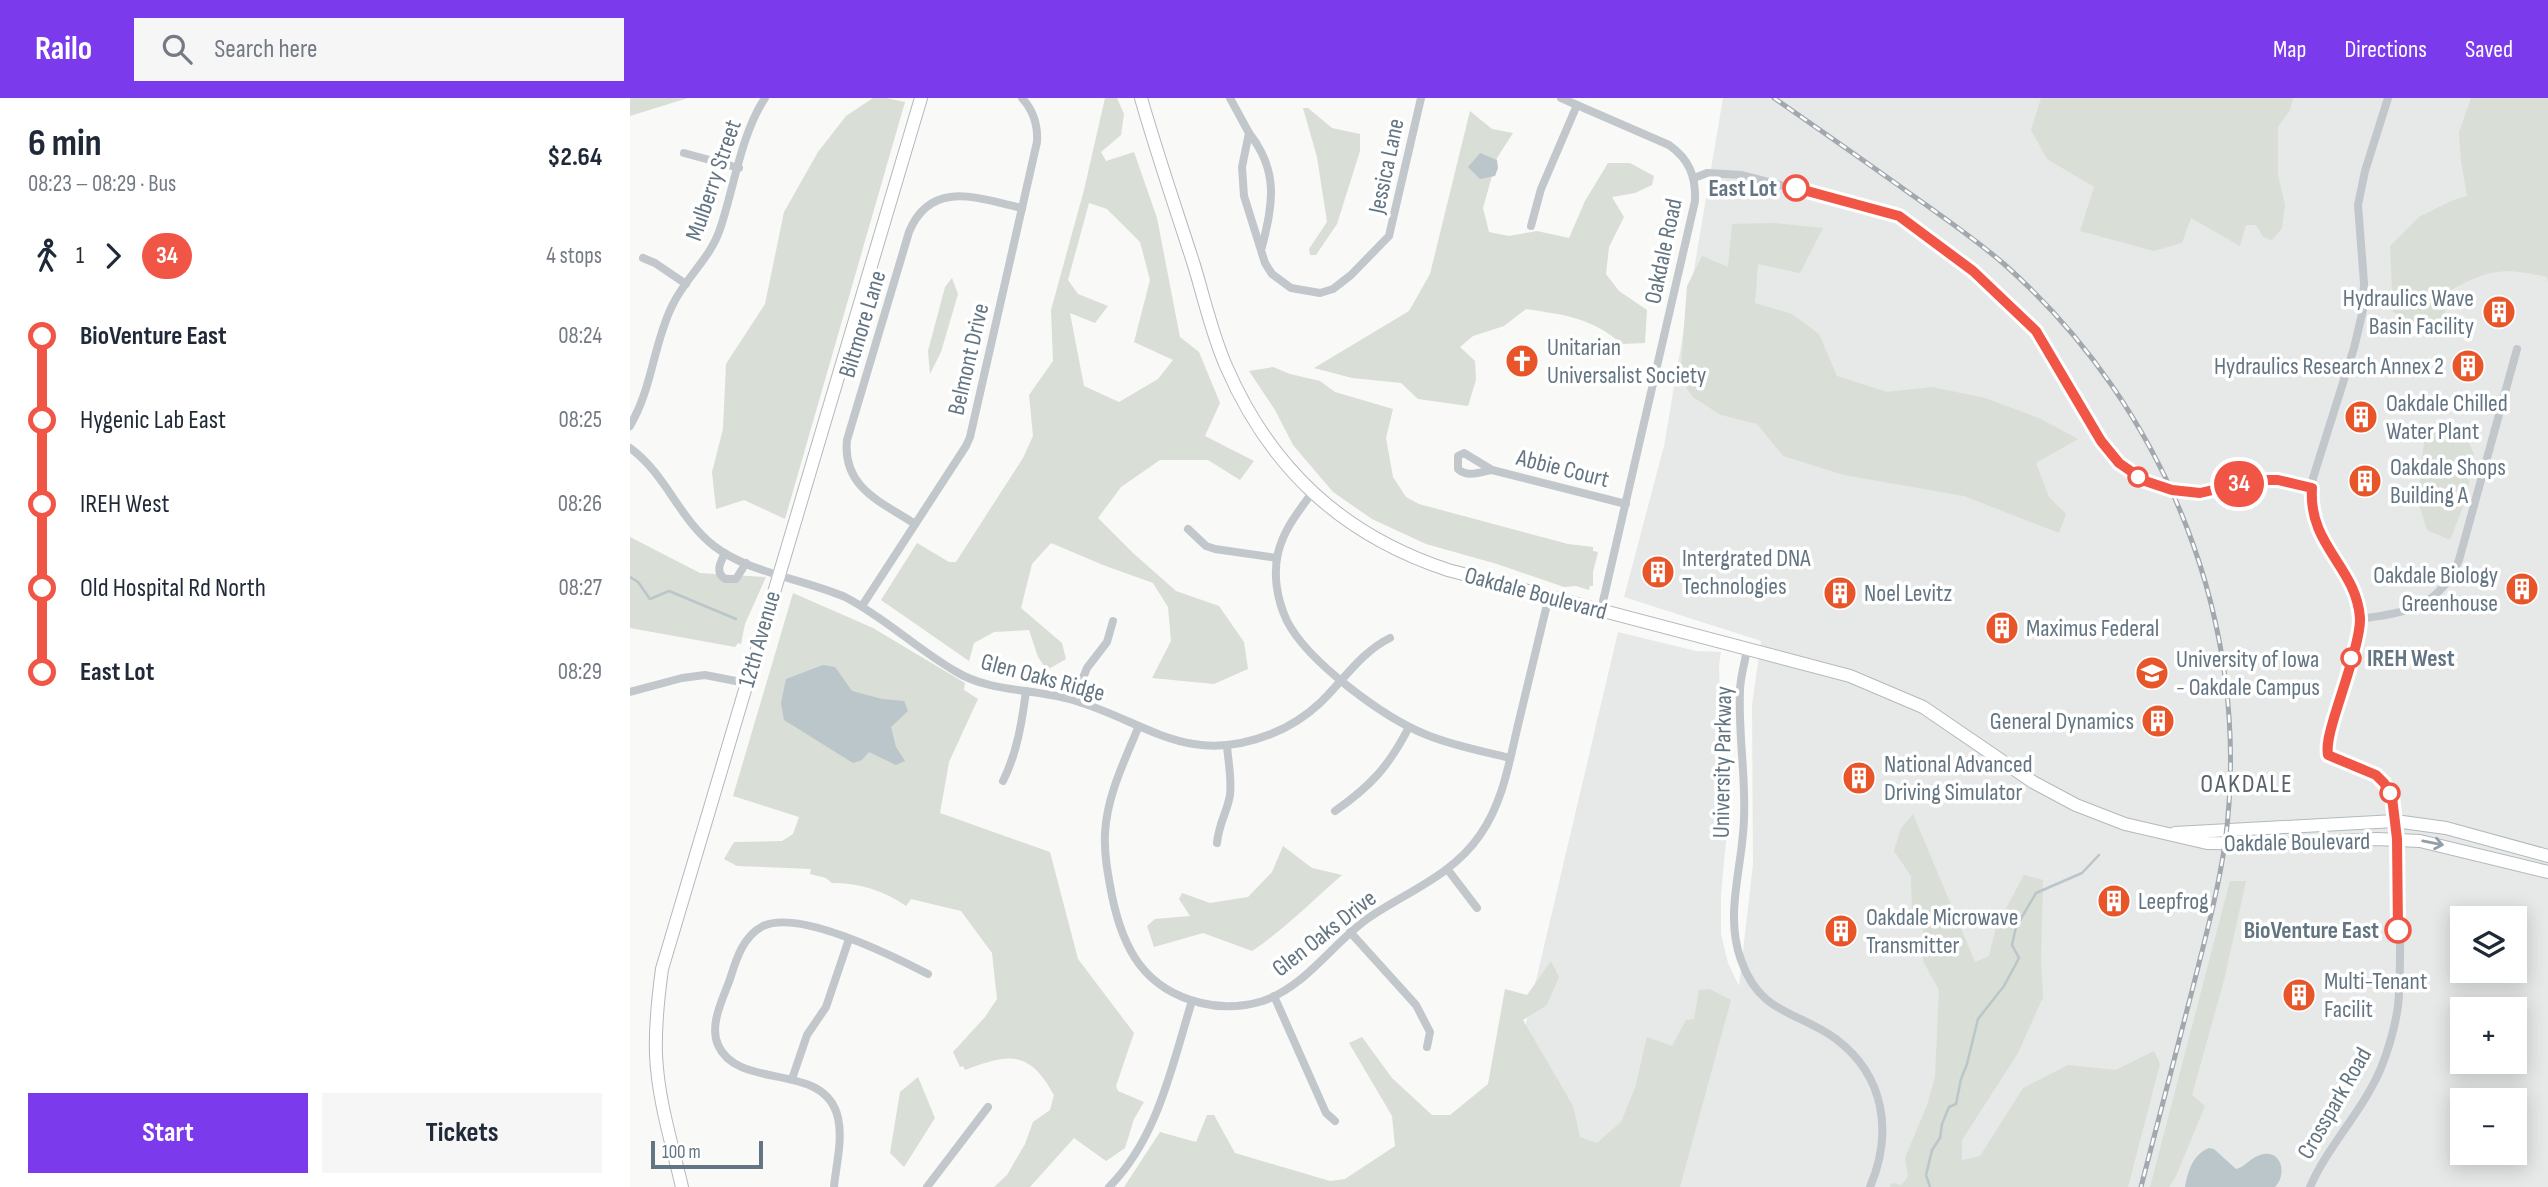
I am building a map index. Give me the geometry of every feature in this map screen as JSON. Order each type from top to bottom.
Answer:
[{"type":"main road","name":"12th Avenue","points":[[681,1187],[657,1072],[656,1038],[660,986],[671,934],[921,98]]},
{"type":"main road","name":"Oakdale Boulevard","points":[[1141,98],[1225,364],[1245,408],[1286,466],[1312,493],[1360,529],[1402,553],[1448,570],[1850,676],[1923,707],[2033,782],[2076,805],[2125,824],[2197,843],[2292,844],[2397,839],[2432,843],[2548,872]]},
{"type":"main road","name":"Oakdale Boulevard","points":[[2170,834],[2395,821],[2446,828],[2548,856]]},
{"type":"street","name":"Mulberry Street","points":[[630,426],[647,392],[667,317],[686,284],[714,246],[752,123],[765,98]]},
{"type":"street","name":"Belmont Drive","points":[[862,606],[970,437],[1038,132],[1033,114],[1022,98]]},
{"type":"street","points":[[1230,98],[1249,133],[1261,148],[1271,181],[1272,207],[1262,247]]},
{"type":"street","name":"Oakdale Road","points":[[1561,98],[1669,145],[1686,160],[1694,178],[1695,201],[1601,610]]},
{"type":"street","name":"Crosspark Road","points":[[2310,1187],[2329,1150],[2370,1091],[2394,1028],[2399,986],[2397,839],[2392,797],[2384,783],[2369,771],[2328,755],[2330,732],[2360,620],[2351,584],[2315,524],[2311,507],[2312,488],[2363,310],[2364,283],[2358,205],[2365,171],[2388,98]]},
{"type":"street","name":"Jessica Lane","points":[[1249,133],[1242,167],[1244,196],[1265,263],[1283,284],[1320,293],[1333,289],[1368,259],[1389,236],[1418,99]]},
{"type":"street","points":[[1531,226],[1541,189],[1577,105]]},
{"type":"street","points":[[684,153],[738,168]]},
{"type":"street","points":[[1694,178],[1707,173],[1742,175],[1899,216],[1966,265],[2036,331],[2101,441],[2119,463],[2145,481],[2172,490],[2200,493],[2256,480],[2278,480],[2312,488]]},
{"type":"street","name":"Biltmore Lane","points":[[915,524],[860,486],[849,469],[846,451],[909,232],[925,208],[948,196],[970,197],[1022,208]]},
{"type":"street","points":[[643,258],[686,284]]},
{"type":"street","points":[[2360,620],[2416,608],[2435,597],[2453,575],[2517,349]]},
{"type":"street","name":"Glen Oaks Ridge","points":[[630,448],[656,472],[697,530],[725,553],[746,563],[828,589],[862,606],[955,672],[973,681],[1074,701],[1138,728],[1188,743],[1227,744],[1257,739],[1293,723],[1320,703],[1374,645],[1390,638]]},
{"type":"street","name":"Abbie Court","points":[[1492,470],[1626,505]]},
{"type":"street","points":[[1312,493],[1287,528],[1277,558],[1278,595],[1287,621],[1302,643],[1370,703],[1409,727],[1443,741],[1510,758]]},
{"type":"street","points":[[1188,529],[1206,546],[1215,549],[1277,558]]},
{"type":"street","points":[[725,553],[719,568],[725,579],[736,579],[746,563]]},
{"type":"street","name":"Glen Oaks Drive","points":[[1138,728],[1114,785],[1106,818],[1105,856],[1123,939],[1137,962],[1158,983],[1192,1001],[1218,1006],[1250,1004],[1274,996],[1296,983],[1350,932],[1379,911],[1448,870],[1470,848],[1489,821],[1502,791],[1549,596]]},
{"type":"street","points":[[1074,701],[1087,668],[1107,642],[1113,621]]},
{"type":"street","name":"University Parkway","points":[[1747,649],[1740,688],[1744,821],[1734,909],[1736,944],[1749,977],[1770,1003],[1835,1039],[1852,1054],[1874,1087],[1880,1104],[1883,1135],[1878,1166],[1870,1187]]},
{"type":"street","points":[[630,692],[705,674],[746,683]]},
{"type":"street","points":[[1003,781],[1010,767],[1022,722],[1026,691]]},
{"type":"street","points":[[1335,811],[1378,776],[1396,752],[1409,727]]},
{"type":"street","points":[[1217,843],[1219,825],[1231,789],[1227,744]]},
{"type":"street","points":[[1448,870],[1477,908]]},
{"type":"street","points":[[834,1187],[839,1129],[837,1115],[824,1096],[807,1084],[792,1079],[743,1069],[732,1063],[717,1044],[716,1019],[738,954],[762,926],[778,922],[796,922],[873,946],[928,974]]},
{"type":"street","points":[[1350,932],[1416,1005],[1430,1032],[1427,1047]]},
{"type":"street","points":[[792,1079],[807,1035],[826,1007],[849,939]]},
{"type":"street","points":[[1274,996],[1326,1113],[1335,1121]]},
{"type":"street","points":[[1110,1187],[1147,1136],[1158,1110],[1192,1001]]},
{"type":"street","points":[[927,1187],[988,1107]]},
{"type":"shaded area","points":[[630,98],[688,98],[630,116]]},
{"type":"shaded area","points":[[873,98],[905,102],[785,519],[744,500],[716,509],[712,472],[723,429],[726,364],[765,304],[784,212],[818,152],[846,116]]},
{"type":"shaded area","points":[[1105,98],[1117,98],[1124,114],[1121,135],[1101,152],[1106,161],[1134,152],[1157,218],[1180,337],[1199,352],[1220,403],[1205,436],[1254,461],[1240,480],[1208,460],[1160,460],[1121,487],[1098,518],[1176,591],[1219,606],[1244,642],[1248,669],[1214,684],[1152,678],[1171,641],[1168,607],[1153,583],[1051,543],[1032,564],[1021,608],[1062,643],[1066,659],[1047,670],[1038,657],[1029,630],[994,632],[974,643],[969,661],[881,600],[917,543],[949,562],[956,562],[1023,458],[1033,436],[1029,395],[1053,361],[1051,310],[1084,190]],"holes":[[[1089,203],[1107,209],[1140,242],[1150,280],[1134,342],[1173,360],[1158,379],[1119,402],[1084,386],[1070,313],[1095,323],[1108,306],[1078,294],[1068,280]]]},
{"type":"shaded area","name":"University of Iowa - Oakdale Campus","points":[[1723,98],[2548,98],[2548,1187],[1484,1187],[1517,1061],[1618,632],[1696,651],[1721,652],[1719,665],[1722,771],[1730,801],[1721,894],[1721,934],[1728,963],[1739,986],[1753,864],[1752,705],[1761,641],[1624,597],[1664,446]]},
{"type":"shaded area","points":[[2041,98],[2293,98],[2290,110],[2278,127],[2278,175],[2285,205],[2282,228],[2272,240],[2263,237],[2256,225],[2246,225],[2240,246],[2191,218],[2182,243],[2154,251],[2080,231],[2094,187],[2047,159],[2031,130]]},
{"type":"shaded area","points":[[2471,98],[2548,98],[2548,282],[2547,277],[2519,272],[2487,274],[2451,290],[2442,322],[2423,326],[2393,312],[2390,246],[2419,217],[2467,196],[2459,132]]},
{"type":"shaded area","points":[[1303,108],[1308,108],[1332,128],[1360,134],[1360,151],[1337,224],[1316,255],[1310,255],[1309,249],[1327,222],[1317,157]]},
{"type":"shaded area","points":[[1470,111],[1492,129],[1513,133],[1497,158],[1483,208],[1489,232],[1509,236],[1537,231],[1569,238],[1585,201],[1608,163],[1630,163],[1654,176],[1652,185],[1635,193],[1612,197],[1624,217],[1609,247],[1606,274],[1619,291],[1647,310],[1645,343],[1622,344],[1588,323],[1526,309],[1504,326],[1473,336],[1460,347],[1475,361],[1476,380],[1468,406],[1418,399],[1401,383],[1352,378],[1314,368],[1409,311],[1430,274]]},
{"type":"shaded area","points":[[1480,153],[1497,160],[1495,176],[1480,179],[1468,167]]},
{"type":"shaded area","points":[[1773,223],[1823,228],[1800,273],[1758,264],[1755,303],[1792,314],[1819,334],[1837,376],[1887,392],[1932,387],[1985,398],[2039,418],[2078,439],[2036,463],[2049,497],[2066,514],[2059,533],[1964,496],[1844,475],[1783,456],[1757,424],[1721,415],[1693,397],[1680,379],[1687,286],[1702,256],[1728,267],[1732,224]]},
{"type":"shaded area","points":[[952,278],[958,294],[941,352],[930,374],[928,351],[945,287]]},
{"type":"shaded area","points":[[1273,367],[1320,381],[1335,392],[1393,409],[1386,438],[1393,477],[1406,497],[1419,504],[1568,544],[1593,547],[1593,551],[1598,552],[1593,586],[1590,586],[1589,590],[1576,586],[1564,587],[1426,544],[1372,519],[1333,492],[1293,445],[1275,410],[1249,371]]},
{"type":"shaded area","points":[[2432,427],[2464,430],[2474,455],[2466,499],[2450,540],[2427,530],[2418,501],[2424,442]]},
{"type":"shaded area","points":[[630,537],[700,573],[766,577],[745,624],[741,644],[738,643],[735,647],[630,628]]},
{"type":"shaded area","points":[[793,593],[873,628],[965,683],[964,690],[978,699],[949,762],[940,813],[1050,852],[1078,959],[1134,1033],[1116,1086],[1118,1091],[1144,1102],[1134,1119],[1125,1148],[1106,1161],[1074,1138],[1030,1187],[994,1187],[1007,1175],[1025,1144],[1033,1122],[1050,1110],[1054,1095],[1036,1069],[1017,1059],[994,1061],[965,1070],[963,1066],[960,1067],[953,1052],[985,1017],[997,999],[992,953],[961,911],[911,899],[906,906],[870,888],[832,883],[826,878],[810,874],[811,869],[737,866],[724,859],[734,842],[782,841],[793,834],[799,817],[733,796]]},
{"type":"shaded area","points":[[823,665],[835,667],[852,691],[882,699],[904,701],[908,711],[891,727],[896,747],[905,761],[896,765],[869,752],[862,760],[853,763],[784,720],[781,703],[786,679]]},
{"type":"shaded area","points":[[1913,814],[1975,962],[1989,956],[1996,927],[2024,875],[2043,880],[2043,997],[2018,1053],[1962,1140],[1962,1160],[1980,1156],[2023,1088],[2068,1065],[2116,1070],[2154,1051],[2160,1064],[2128,1187],[1890,1187],[1892,1183],[1901,1185],[1908,1177],[1905,1158],[1927,1105],[1935,1077],[1939,990],[1923,961],[1923,929],[1912,914],[1911,876],[1894,851],[1901,828]]},
{"type":"shaded area","points":[[1283,846],[1312,868],[1342,875],[1252,951],[1203,933],[1154,947],[1147,926],[1155,919],[1190,916],[1179,899],[1182,893],[1210,903],[1248,897],[1272,872]]},
{"type":"shaded area","points":[[2230,881],[2246,881],[2224,980],[2192,1095],[2205,1106],[2169,1187],[2150,1187]]},
{"type":"shaded area","points":[[1551,961],[1559,977],[1547,1005],[1523,1020],[1573,1106],[1580,1137],[1597,1143],[1621,1122],[1635,1088],[1647,1037],[1672,1046],[1686,1020],[1694,1019],[1699,990],[1709,989],[1731,1000],[1680,1187],[1124,1187],[1160,1132],[1196,1142],[1207,1115],[1214,1115],[1235,1153],[1330,1181],[1345,1179],[1395,1146],[1392,1116],[1349,1043],[1362,1037],[1392,1078],[1432,1115],[1450,1115],[1488,1084],[1505,989],[1527,995]]},
{"type":"shaded area","points":[[918,1077],[935,1118],[904,1167],[890,1153],[900,1092]]},
{"type":"shaded area","points":[[2209,1148],[2214,1149],[2236,1169],[2260,1155],[2273,1155],[2282,1169],[2279,1182],[2275,1187],[2185,1187],[2195,1159]]},
{"type":"waterway","points":[[630,577],[638,582],[650,599],[669,591],[736,619]]},
{"type":"waterway","points":[[1930,1187],[1926,1175],[1932,1150],[1940,1138],[1949,1107],[1956,1104],[1978,1019],[2004,986],[2019,958],[2012,945],[2016,927],[2036,893],[2082,873],[2099,855]]},
{"type":"railway","points":[[1774,98],[1982,246],[2061,321],[2111,385],[2153,454],[2186,527],[2211,603],[2226,682],[2231,762],[2225,843],[2219,879],[2141,1187]]},
{"type":"bus line","name":"34","points":[[1796,188],[1899,216],[1973,271],[2036,331],[2101,441],[2130,473],[2158,487],[2186,492],[2200,493],[2256,480],[2278,480],[2312,488],[2311,507],[2315,524],[2351,584],[2360,620],[2327,750],[2328,755],[2333,758],[2376,775],[2392,797],[2397,839],[2398,930]]},
{"type":"place","name":"East Lot","points":[[1796,188]]},
{"type":"place","name":"Hydraulics Wave Basin Facility","points":[[2499,312]]},
{"type":"place","name":"Unitarian Universalist Society","points":[[1522,361]]},
{"type":"place","name":"Hydraulics Research Annex 2","points":[[2468,366]]},
{"type":"place","name":"Oakdale Chilled Water Plant","points":[[2361,417]]},
{"type":"place","name":"Oakdale Shops Building A","points":[[2365,481]]},
{"type":"place","name":"Intergrated DNA Technologies","points":[[1658,572]]},
{"type":"place","name":"Oakdale Biology Greenhouse","points":[[2522,589]]},
{"type":"place","name":"Noel Levitz","points":[[1840,593]]},
{"type":"place","name":"Maximus Federal","points":[[2002,628]]},
{"type":"place","name":"IREH West","points":[[2351,658]]},
{"type":"place","name":"University of Iowa - Oakdale Campus","points":[[2152,673]]},
{"type":"place","name":"General Dynamics","points":[[2158,721]]},
{"type":"place","name":"National Advanced Driving Simulator","points":[[1859,778]]},
{"type":"place","name":"Leepfrog","points":[[2114,901]]},
{"type":"place","name":"BioVenture East","points":[[2398,930]]},
{"type":"place","name":"Oakdale Microwave Transmitter","points":[[1841,931]]},
{"type":"place","name":"Multi-Tenant Facilit","points":[[2299,995]]},
{"type":"district","name":"OAKDALE","points":[[2247,783]]}]
